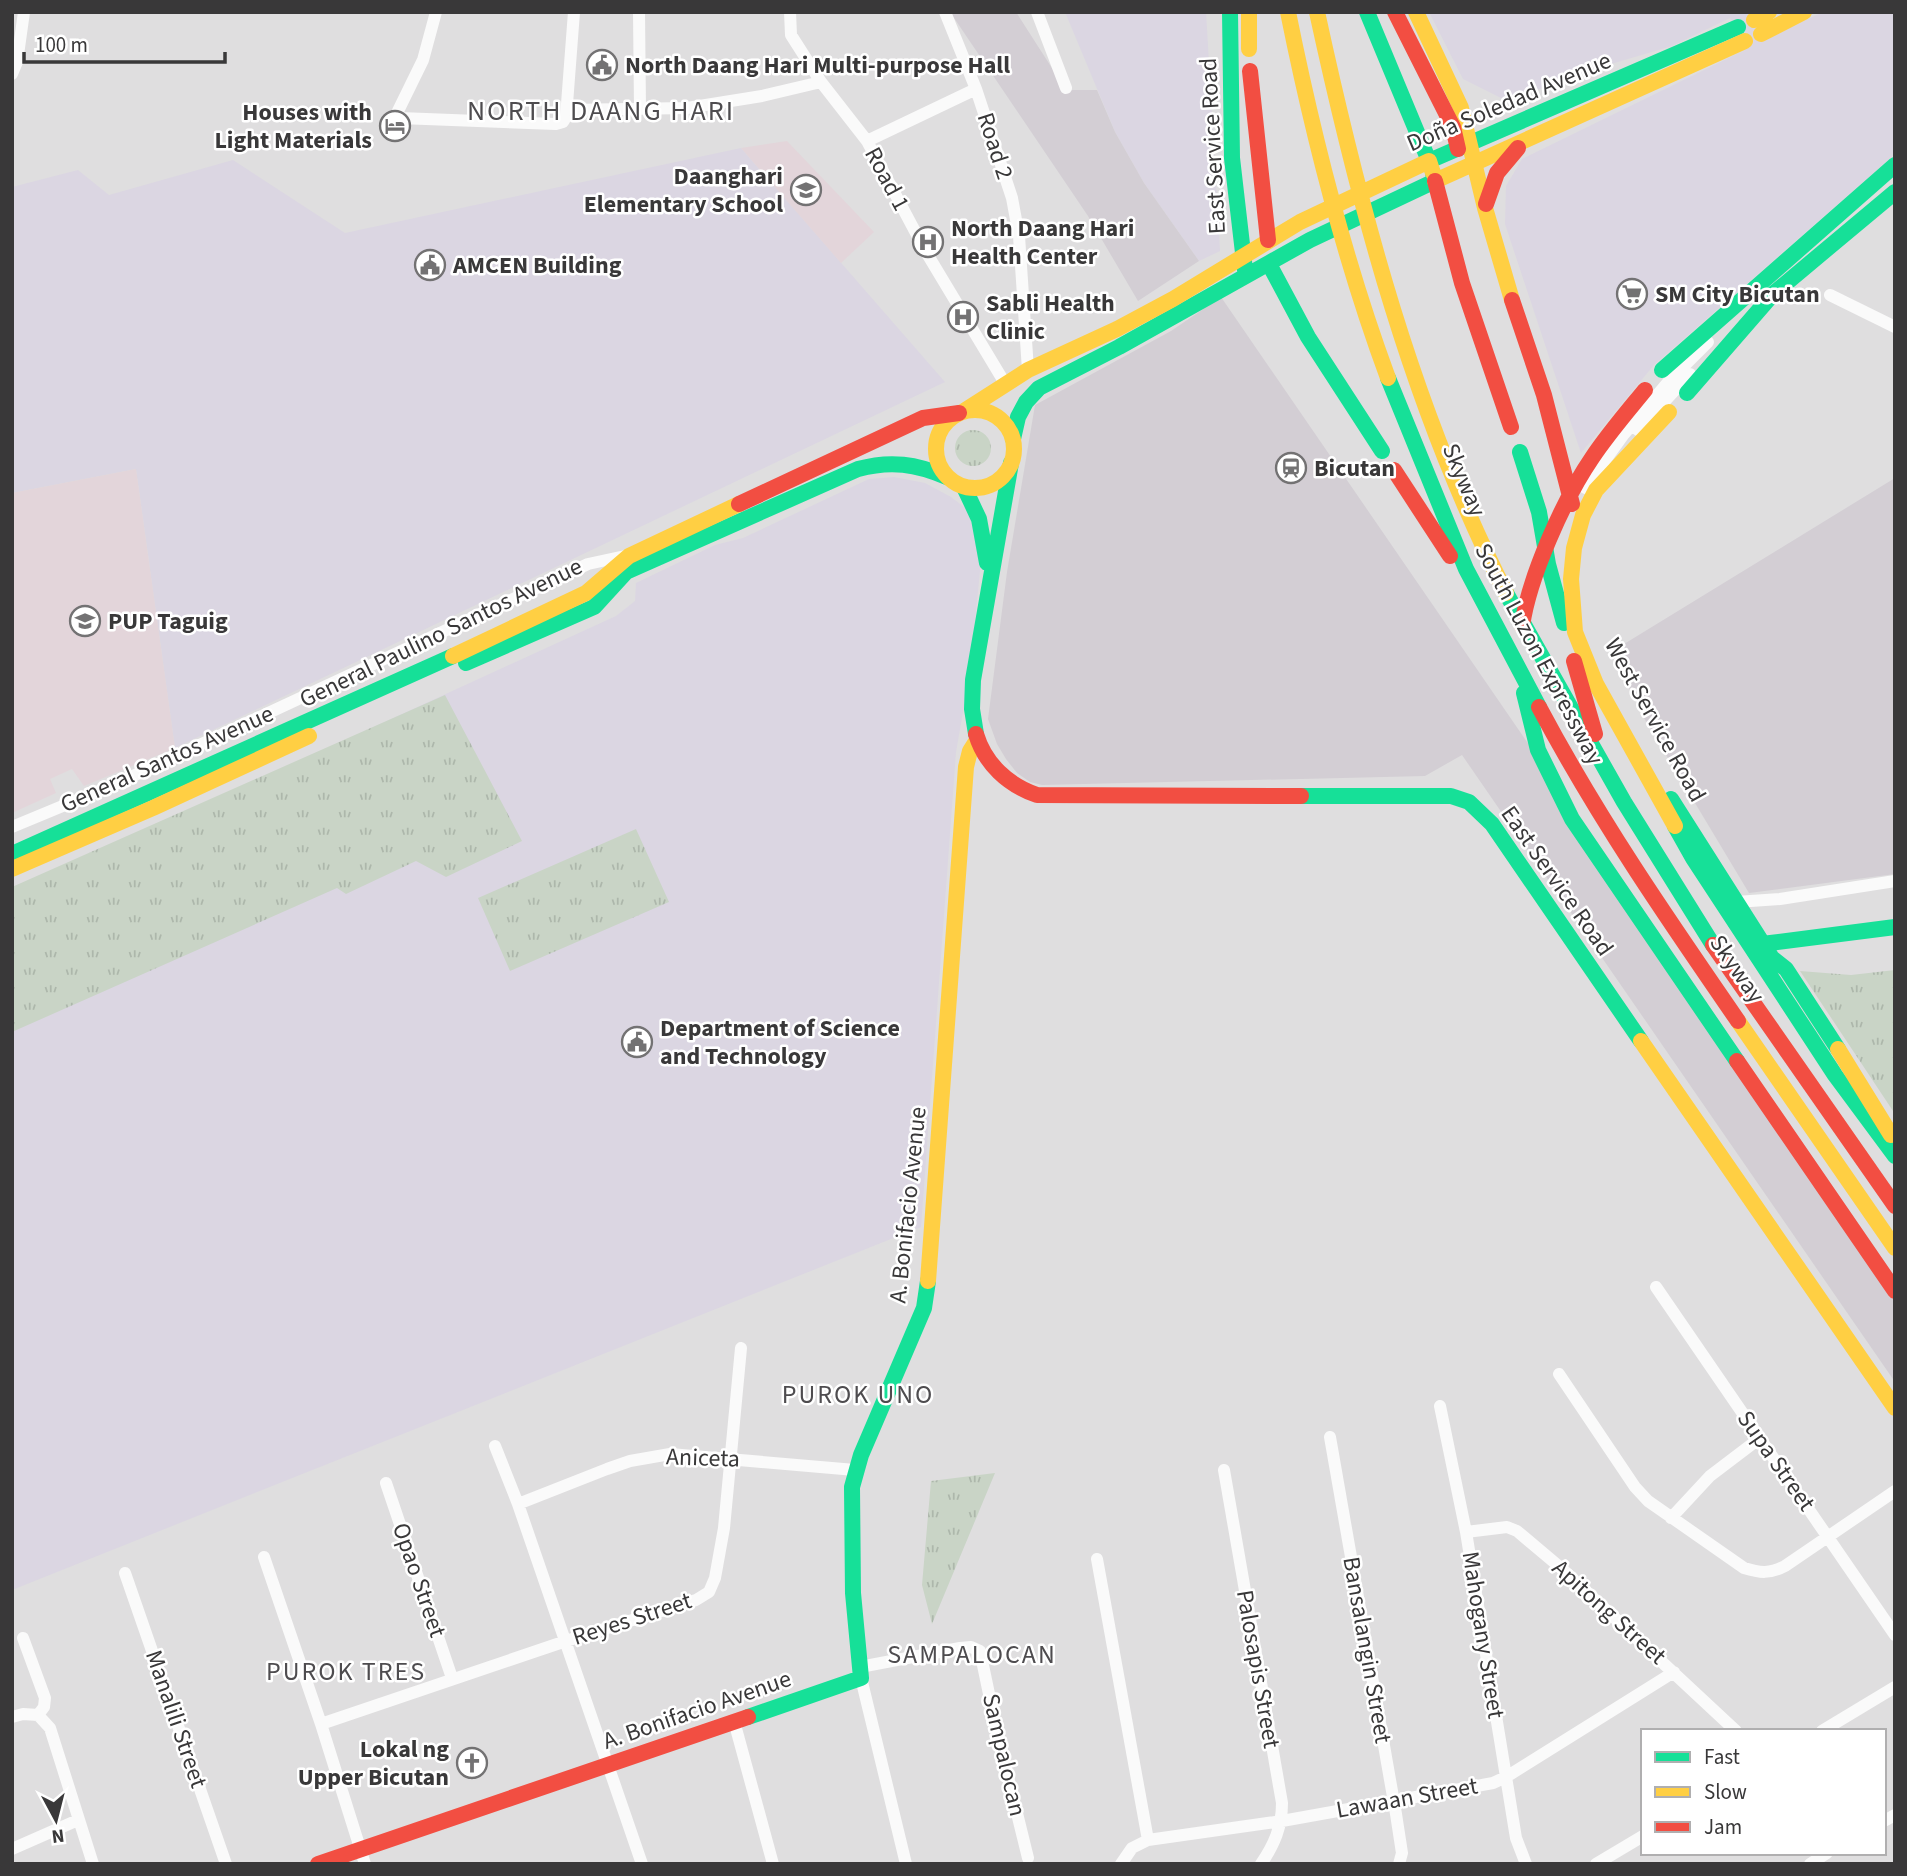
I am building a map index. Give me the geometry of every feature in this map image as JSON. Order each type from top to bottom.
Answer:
[{"type":"main road","name":"East Service Road","points":[[1230,12],[1231,148],[1242,255],[1247,277]]},
{"type":"main road","points":[[1249,12],[1249,49]]},
{"type":"main road","name":"South Luzon Expressway","points":[[1288,12],[1309,115],[1354,279],[1387,375],[1466,569],[1564,755],[1640,880],[1895,1248]]},
{"type":"main road","name":"Skyway","points":[[1297,12],[1318,113],[1364,273],[1432,468],[1499,617],[1569,751],[1646,877],[1895,1237]]},
{"type":"main road","name":"Skyway","points":[[1317,12],[1337,109],[1384,281],[1413,370],[1447,460],[1490,560],[1590,744],[1661,866],[1895,1206]]},
{"type":"main road","name":"South Luzon Expressway","points":[[1326,12],[1345,106],[1386,266],[1444,434],[1496,558],[1667,863],[1895,1195]]},
{"type":"main road","points":[[1367,12],[1429,161],[1462,284],[1511,427]]},
{"type":"main road","name":"West Service Road","points":[[1395,12],[1463,145]]},
{"type":"main road","name":"West Service Road","points":[[1416,12],[1461,108],[1463,145],[1494,272],[1518,320]]},
{"type":"main road","points":[[1769,12],[1757,27],[1804,12]]},
{"type":"main road","name":"Doña Soledad Avenue","points":[[1269,264],[1310,240],[1741,34],[1643,70],[1463,145],[1300,222]]},
{"type":"main road","points":[[1250,71],[1269,264],[1284,296],[1382,452]]},
{"type":"main road","points":[[1485,208],[1490,183],[1496,172],[1504,161],[1532,136]]},
{"type":"main road","name":"West Service Road","points":[[1468,165],[1485,208],[1518,320],[1545,395],[1574,511],[1577,605],[1580,622],[1595,663],[1667,793],[1767,951],[1786,969],[1895,1141]]},
{"type":"main road","points":[[1662,370],[1895,165]]},
{"type":"main road","points":[[1687,393],[1773,294],[1895,192]]},
{"type":"main road","name":"General Paulino Santos Avenue","points":[[12,854],[443,661],[586,593],[629,556],[923,418],[962,412],[1028,370],[1173,299],[1300,222]]},
{"type":"main road","points":[[1013,439],[999,418],[987,411],[962,412],[950,419],[941,429],[935,454],[939,467],[947,477],[964,487],[979,488],[994,483],[1003,477],[1011,463],[1018,417],[1026,402],[1039,388],[1269,264]]},
{"type":"main road","points":[[1645,390],[1591,459],[1553,530],[1525,606],[1520,639],[1520,668],[1534,744],[1554,790],[1582,836],[1895,1292]]},
{"type":"main road","points":[[1669,412],[1596,490],[1583,514],[1574,548],[1571,579],[1575,632],[1596,684],[1693,858],[1835,1075],[1895,1156]]},
{"type":"main road","points":[[1520,452],[1539,512],[1548,564],[1596,740]]},
{"type":"main road","name":"General Paulino Santos Avenue","points":[[12,869],[153,808],[594,607],[601,603],[611,586],[626,572],[858,469],[878,463],[918,464],[947,477]]},
{"type":"main road","name":"East Service Road","points":[[1011,463],[989,582],[972,697],[977,740],[993,765],[1010,782],[1025,792],[1037,795],[1451,796],[1463,797],[1472,802],[1500,835],[1895,1408]]},
{"type":"main road","points":[[1394,470],[1487,610]]},
{"type":"main road","name":"East Service Road","points":[[964,487],[974,505],[982,531],[989,582]]},
{"type":"main road","name":"A. Bonifacio Avenue","points":[[318,1864],[362,1856],[608,1764],[734,1721],[860,1672],[850,1502],[855,1470],[907,1352],[928,1290],[966,767],[970,751],[977,740]]},
{"type":"main road","points":[[1767,951],[1895,927]]},
{"type":"street","points":[[12,74],[17,62],[24,12]]},
{"type":"street","points":[[436,12],[427,49],[398,115],[405,119],[556,124],[565,116],[687,108],[821,82]]},
{"type":"street","points":[[565,116],[574,12]]},
{"type":"street","points":[[639,12],[640,109]]},
{"type":"street","name":"Road 1","points":[[790,12],[791,35],[821,82],[867,141],[926,252],[1006,385]]},
{"type":"street","name":"Road 2","points":[[945,12],[1003,164],[1018,223],[1028,370]]},
{"type":"street","points":[[1037,12],[1066,88]]},
{"type":"street","points":[[867,141],[976,89]]},
{"type":"street","points":[[1574,511],[1630,439],[1784,270],[1895,180]]},
{"type":"street","points":[[1830,295],[1895,327]]},
{"type":"street","name":"General Santos Avenue","points":[[12,827],[129,778],[588,565],[629,556]]},
{"type":"street","points":[[1736,902],[1780,899],[1895,881]]},
{"type":"street","name":"Supa Street","points":[[1656,1287],[1895,1635]]},
{"type":"street","name":"Reyes Street","points":[[321,1724],[452,1678],[696,1600],[709,1592],[715,1578],[724,1528],[741,1348]]},
{"type":"street","points":[[1559,1374],[1635,1487],[1648,1501],[1744,1568],[1758,1573],[1774,1572],[1785,1566],[1895,1491]]},
{"type":"street","name":"Mahogany Street","points":[[1440,1406],[1466,1532],[1516,1838],[1526,1864]]},
{"type":"street","name":"Bansalangin Street","points":[[1330,1437],[1402,1853],[1399,1864]]},
{"type":"street","points":[[1671,1518],[1710,1476],[1760,1437]]},
{"type":"street","points":[[495,1446],[566,1641],[642,1864]]},
{"type":"street","name":"Aniceta","points":[[517,1504],[607,1469],[654,1456],[685,1454],[855,1470]]},
{"type":"street","name":"Palosapis Street","points":[[1224,1470],[1282,1803],[1282,1821],[1272,1848],[1261,1864]]},
{"type":"street","name":"Opao Street","points":[[386,1483],[452,1678]]},
{"type":"street","name":"Apitong Street","points":[[1466,1532],[1507,1527],[1517,1531],[1561,1568],[1734,1729]]},
{"type":"street","points":[[264,1557],[321,1724],[362,1856]]},
{"type":"street","points":[[1097,1559],[1148,1840],[1132,1848],[1121,1864]]},
{"type":"street","name":"Manalili Street","points":[[125,1573],[226,1864]]},
{"type":"street","points":[[23,1638],[45,1698],[44,1707],[38,1715]]},
{"type":"street","name":"Sampalocan","points":[[860,1672],[960,1648],[971,1647],[980,1651],[1028,1858]]},
{"type":"street","points":[[860,1672],[906,1864]]},
{"type":"street","name":"Lawaan Street","points":[[1148,1840],[1282,1821],[1493,1783],[1674,1672]]},
{"type":"street","points":[[1825,1729],[1895,1687]]},
{"type":"street","points":[[12,1717],[23,1714],[38,1715],[50,1728],[93,1864]]},
{"type":"street","points":[[734,1721],[773,1864]]},
{"type":"street","points":[[12,1849],[78,1820]]},
{"type":"street","points":[[1596,1864],[1641,1837]]},
{"type":"shaded area","points":[[950,12],[1016,12],[1066,90],[1097,90],[1115,132],[1144,183],[1199,261],[1138,301],[1088,216]]},
{"type":"shaded area","points":[[1065,12],[1206,12],[1220,251],[1199,261],[1144,183],[1115,132]]},
{"type":"shaded area","name":"SM City Bicutan","points":[[1429,12],[1755,12],[1768,38],[1823,12],[1895,12],[1895,154],[1654,365],[1581,453],[1505,224],[1506,186],[1522,159],[1745,50],[1730,18],[1672,46],[1587,71],[1507,101],[1463,79]]},
{"type":"shaded area","name":"Daanghari Elementary School","points":[[787,141],[874,232],[841,263],[741,148]]},
{"type":"shaded area","points":[[741,148],[945,382],[175,748],[136,469],[12,493],[12,187],[78,170],[109,195],[233,160],[345,233]]},
{"type":"shaded area","points":[[1221,297],[1895,1277],[1895,1382],[1462,755],[1425,776],[1042,785],[1030,782],[1017,773],[1006,759],[988,719],[1007,572],[1035,405],[1171,331]]},
{"type":"shaded area","name":"PUP Taguig","points":[[136,469],[175,748],[84,786],[72,769],[50,779],[56,793],[12,813],[12,493]]},
{"type":"shaded area","name":"Department of Science and Technology","points":[[894,477],[925,483],[968,510],[981,561],[970,672],[956,752],[921,1227],[12,1590],[12,888],[86,859],[616,616],[635,601],[636,583],[715,545],[743,538],[869,479]]},
{"type":"shaded area","points":[[1895,478],[1895,874],[1749,893],[1644,718],[1611,652]]},
{"type":"green space","points":[[973,430],[986,435],[991,448],[986,461],[973,466],[960,461],[955,448],[960,435]]},
{"type":"green space","points":[[445,695],[522,841],[446,877],[416,861],[346,894],[337,888],[12,1032],[12,887]]},
{"type":"green space","points":[[636,829],[669,902],[510,971],[478,898]]},
{"type":"green space","points":[[1895,970],[1895,1114],[1800,971],[1851,975]]},
{"type":"green space","points":[[995,1473],[932,1624],[922,1585],[931,1481]]},
{"type":"traffic: fast","points":[[1230,12],[1232,158],[1245,270]]},
{"type":"traffic: fast","points":[[1367,12],[1429,161]]},
{"type":"traffic: fast","points":[[1429,161],[1738,27]]},
{"type":"traffic: fast","points":[[1662,370],[1895,165]]},
{"type":"traffic: fast","points":[[1013,439],[1018,417],[1026,402],[1039,388],[1119,347],[1310,240],[1435,181],[1433,173]]},
{"type":"traffic: fast","points":[[1687,393],[1773,294],[1895,192]]},
{"type":"traffic: fast","points":[[1269,264],[1308,337],[1382,451]]},
{"type":"traffic: fast","points":[[1388,378],[1466,569],[1539,707]]},
{"type":"traffic: fast","points":[[1520,452],[1539,512],[1548,564],[1564,623]]},
{"type":"traffic: fast","points":[[976,734],[972,709],[973,680],[1011,463]]},
{"type":"traffic: fast","points":[[466,663],[594,607],[626,572],[858,469],[892,464],[925,469],[947,477]]},
{"type":"traffic: fast","points":[[964,487],[979,519],[987,563]]},
{"type":"traffic: fast","points":[[1506,593],[1624,802],[1713,945]]},
{"type":"traffic: fast","points":[[12,854],[453,656]]},
{"type":"traffic: fast","points":[[1524,693],[1538,750],[1572,819],[1737,1061]]},
{"type":"traffic: fast","points":[[1301,796],[1451,796],[1469,802],[1492,824],[1641,1041]]},
{"type":"traffic: fast","points":[[1671,799],[1772,958],[1786,969],[1838,1049]]},
{"type":"traffic: fast","points":[[1675,826],[1693,858],[1835,1075],[1895,1156]]},
{"type":"traffic: fast","points":[[1762,944],[1895,927]]},
{"type":"traffic: fast","points":[[748,1717],[861,1678],[853,1593],[852,1487],[861,1455],[924,1308],[928,1281]]},
{"type":"traffic: slow","points":[[1249,12],[1249,49]]},
{"type":"traffic: slow","points":[[1288,12],[1331,197],[1357,288],[1388,378]]},
{"type":"traffic: slow","points":[[1317,12],[1352,161],[1393,308],[1443,453],[1506,593]]},
{"type":"traffic: slow","points":[[1416,12],[1461,108],[1485,208],[1512,300]]},
{"type":"traffic: slow","points":[[1754,20],[1769,12]]},
{"type":"traffic: slow","points":[[1761,34],[1804,12]]},
{"type":"traffic: slow","points":[[1435,181],[1745,41]]},
{"type":"traffic: slow","points":[[964,411],[1028,370],[1117,329],[1173,299],[1300,222],[1429,161],[1433,173]]},
{"type":"traffic: slow","points":[[975,410],[990,413],[1003,421],[1011,434],[1014,449],[1011,464],[1003,477],[990,485],[975,488],[960,485],[947,477],[939,464],[936,449],[939,434],[947,421],[960,413],[975,410]]},
{"type":"traffic: slow","points":[[1669,412],[1596,490],[1583,515],[1574,548],[1571,579],[1575,632],[1596,684],[1675,826]]},
{"type":"traffic: slow","points":[[453,656],[586,593],[629,556],[739,504]]},
{"type":"traffic: slow","points":[[12,869],[309,736]]},
{"type":"traffic: slow","points":[[928,1281],[966,767],[970,751],[977,740]]},
{"type":"traffic: slow","points":[[1738,1021],[1895,1248]]},
{"type":"traffic: slow","points":[[1641,1041],[1895,1408]]},
{"type":"traffic: slow","points":[[1838,1049],[1891,1135]]},
{"type":"traffic: jam","points":[[1395,12],[1453,127],[1458,149]]},
{"type":"traffic: jam","points":[[1250,71],[1268,240]]},
{"type":"traffic: jam","points":[[1486,204],[1497,173],[1518,148]]},
{"type":"traffic: jam","points":[[1435,181],[1462,283],[1511,427]]},
{"type":"traffic: jam","points":[[1512,300],[1544,395],[1572,504]]},
{"type":"traffic: jam","points":[[1522,626],[1540,562],[1570,495],[1598,449],[1645,390]]},
{"type":"traffic: jam","points":[[739,504],[923,418],[959,413]]},
{"type":"traffic: jam","points":[[1394,470],[1450,556]]},
{"type":"traffic: jam","points":[[1574,661],[1595,734]]},
{"type":"traffic: jam","points":[[1539,707],[1609,828],[1738,1021]]},
{"type":"traffic: jam","points":[[976,734],[985,755],[999,772],[1016,785],[1037,795],[1301,796]]},
{"type":"traffic: jam","points":[[1713,945],[1895,1206]]},
{"type":"traffic: jam","points":[[1737,1061],[1895,1291]]},
{"type":"traffic: jam","points":[[318,1864],[748,1717]]},
{"type":"place","name":"North Daang Hari Multi-purpose Hall","points":[[602,65]]},
{"type":"place","name":"Houses with Light Materials","points":[[395,126]]},
{"type":"place","name":"Daanghari Elementary School","points":[[806,190]]},
{"type":"place","name":"North Daang Hari Health Center","points":[[928,242]]},
{"type":"place","name":"AMCEN Building","points":[[430,265]]},
{"type":"place","name":"SM City Bicutan","points":[[1632,294]]},
{"type":"place","name":"Sabli Health Clinic","points":[[963,317]]},
{"type":"place","name":"Bicutan","points":[[1291,468]]},
{"type":"place","name":"PUP Taguig","points":[[85,621]]},
{"type":"place","name":"Department of Science and Technology","points":[[637,1042]]},
{"type":"place","name":"Lokal ng Upper Bicutan","points":[[472,1763]]},
{"type":"district","name":"NORTH DAANG HARI","points":[[601,111]]},
{"type":"district","name":"PUROK UNO","points":[[858,1394]]},
{"type":"district","name":"SAMPALOCAN","points":[[972,1654]]},
{"type":"district","name":"PUROK TRES","points":[[346,1671]]}]
